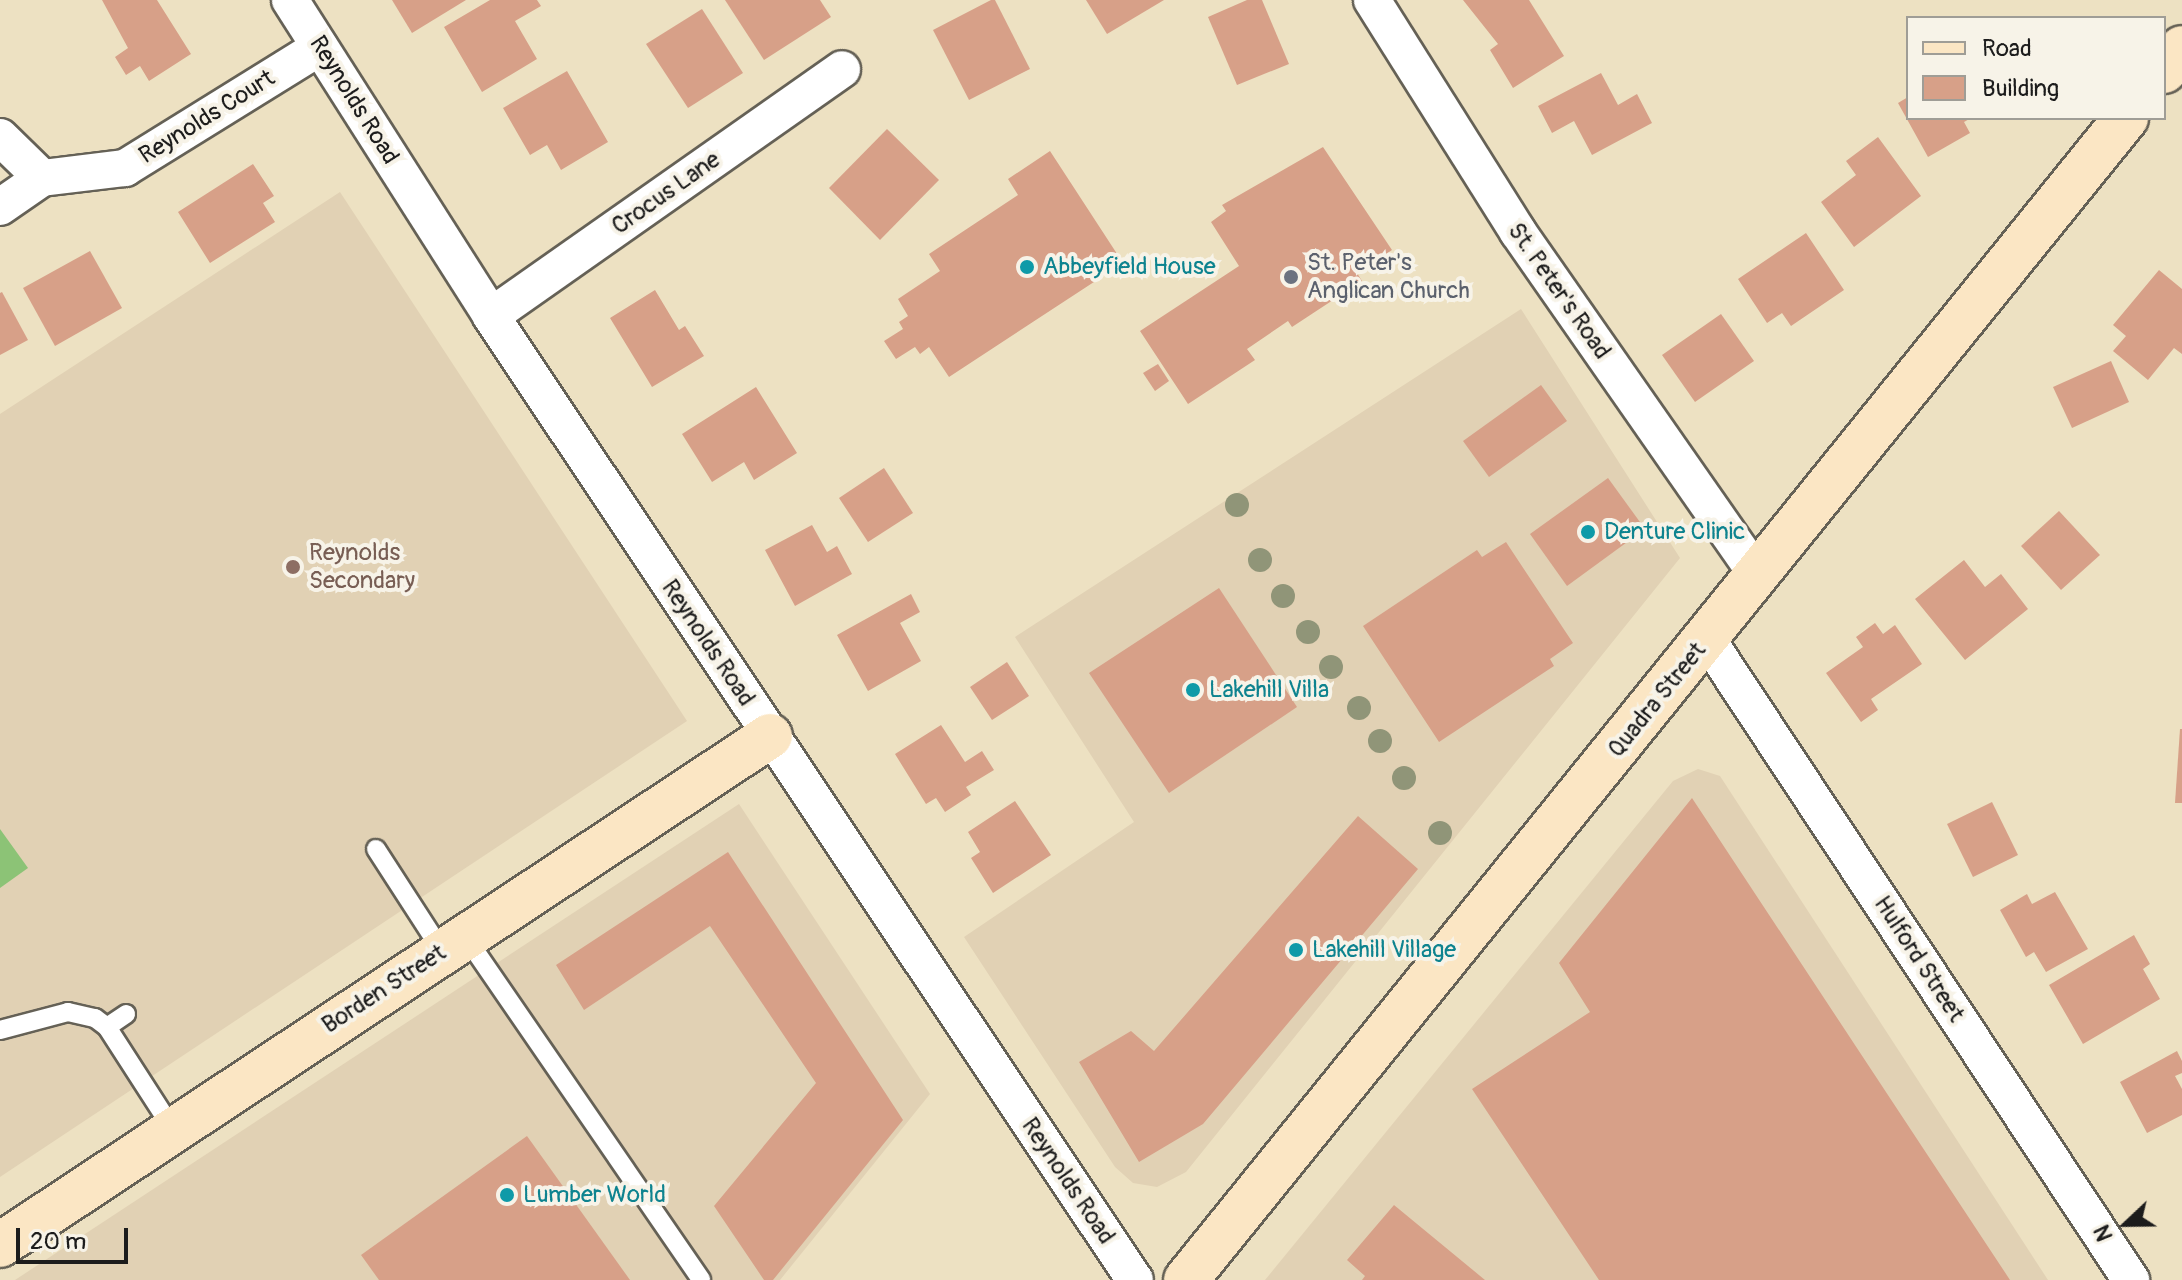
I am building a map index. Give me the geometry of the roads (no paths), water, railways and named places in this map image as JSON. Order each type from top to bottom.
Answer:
[{"type":"main road","points":[[2166,68],[2182,48]]},
{"type":"main road","name":"Quadra Street","points":[[1186,1280],[2124,120]]},
{"type":"main road","name":"Borden Street","points":[[0,1245],[172,1128],[770,736]]},
{"type":"street","name":"Reynolds Road","points":[[290,0],[491,316],[1135,1280]]},
{"type":"street","name":"St. Peter's Road","points":[[1372,0],[1518,232],[1757,575]]},
{"type":"street","name":"Reynolds Court","points":[[0,207],[42,178],[125,168],[320,47]]},
{"type":"street","name":"Crocus Lane","points":[[491,316],[842,69]]},
{"type":"street","points":[[0,137],[42,178]]},
{"type":"street","name":"Hulford Street","points":[[1707,639],[2131,1280]]},
{"type":"lane","points":[[376,849],[454,944],[701,1280]]},
{"type":"lane","points":[[0,1030],[68,1012],[95,1018],[107,1027],[172,1128]]},
{"type":"lane","points":[[107,1027],[126,1014]]},
{"type":"place","name":"Abbeyfield House","points":[[1027,267]]},
{"type":"place","name":"St. Peter's Anglican Church","points":[[1291,277]]},
{"type":"place","name":"Denture Clinic","points":[[1588,532]]},
{"type":"place","name":"Reynolds Secondary","points":[[293,567]]},
{"type":"place","name":"Lakehill Villa","points":[[1193,690]]},
{"type":"place","name":"Lakehill Village","points":[[1296,950]]},
{"type":"place","name":"Lumber World","points":[[507,1195]]}]
